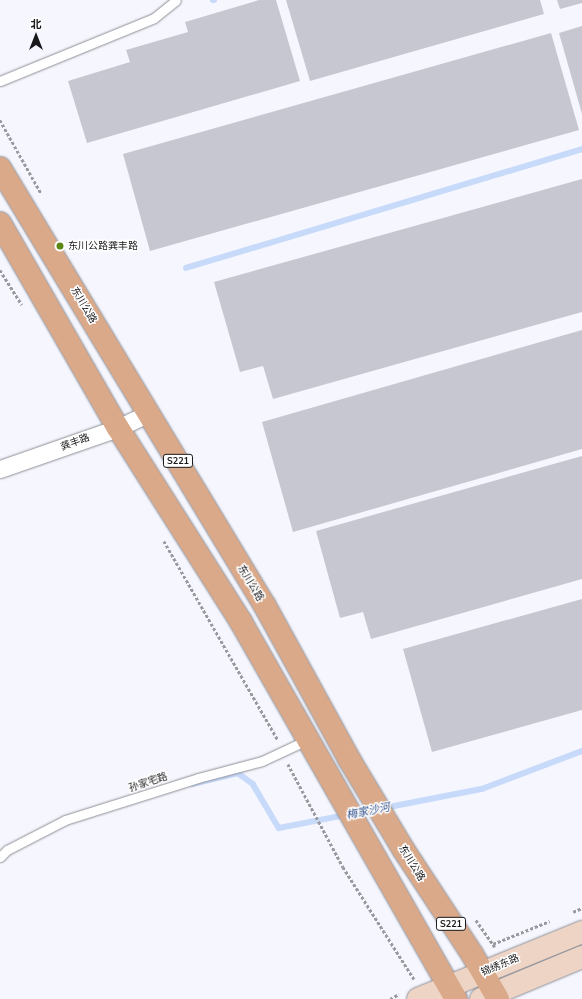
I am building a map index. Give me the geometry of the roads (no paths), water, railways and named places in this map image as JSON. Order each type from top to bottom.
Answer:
[{"type":"main road","name":"东川公路","points":[[0,168],[265,606],[349,759],[403,849],[483,972],[491,997]]},
{"type":"main road","points":[[0,223],[118,428],[240,622],[452,993]]},
{"type":"main road","name":"锦绣东路","points":[[420,997],[452,993],[483,972],[582,932]]},
{"type":"main road","points":[[491,997],[582,957]]},
{"type":"street","name":"龚丰路","points":[[0,469],[118,428],[149,413]]},
{"type":"lane","points":[[0,81],[154,18],[176,0]]},
{"type":"lane","name":"孙家宅路","points":[[0,856],[8,850],[65,820],[198,778],[262,761],[307,740]]},
{"type":"waterway","points":[[186,268],[582,149]]},
{"type":"waterway","name":"梅家沙河","points":[[384,808],[482,789],[582,751]]},
{"type":"waterway","name":"梅家沙河","points":[[192,784],[238,773],[253,784],[279,828],[346,815]]},
{"type":"waterway","name":"梅家沙河","points":[[355,813],[374,810]]},
{"type":"place","name":"东川公路龚丰路","points":[[60,246]]}]
